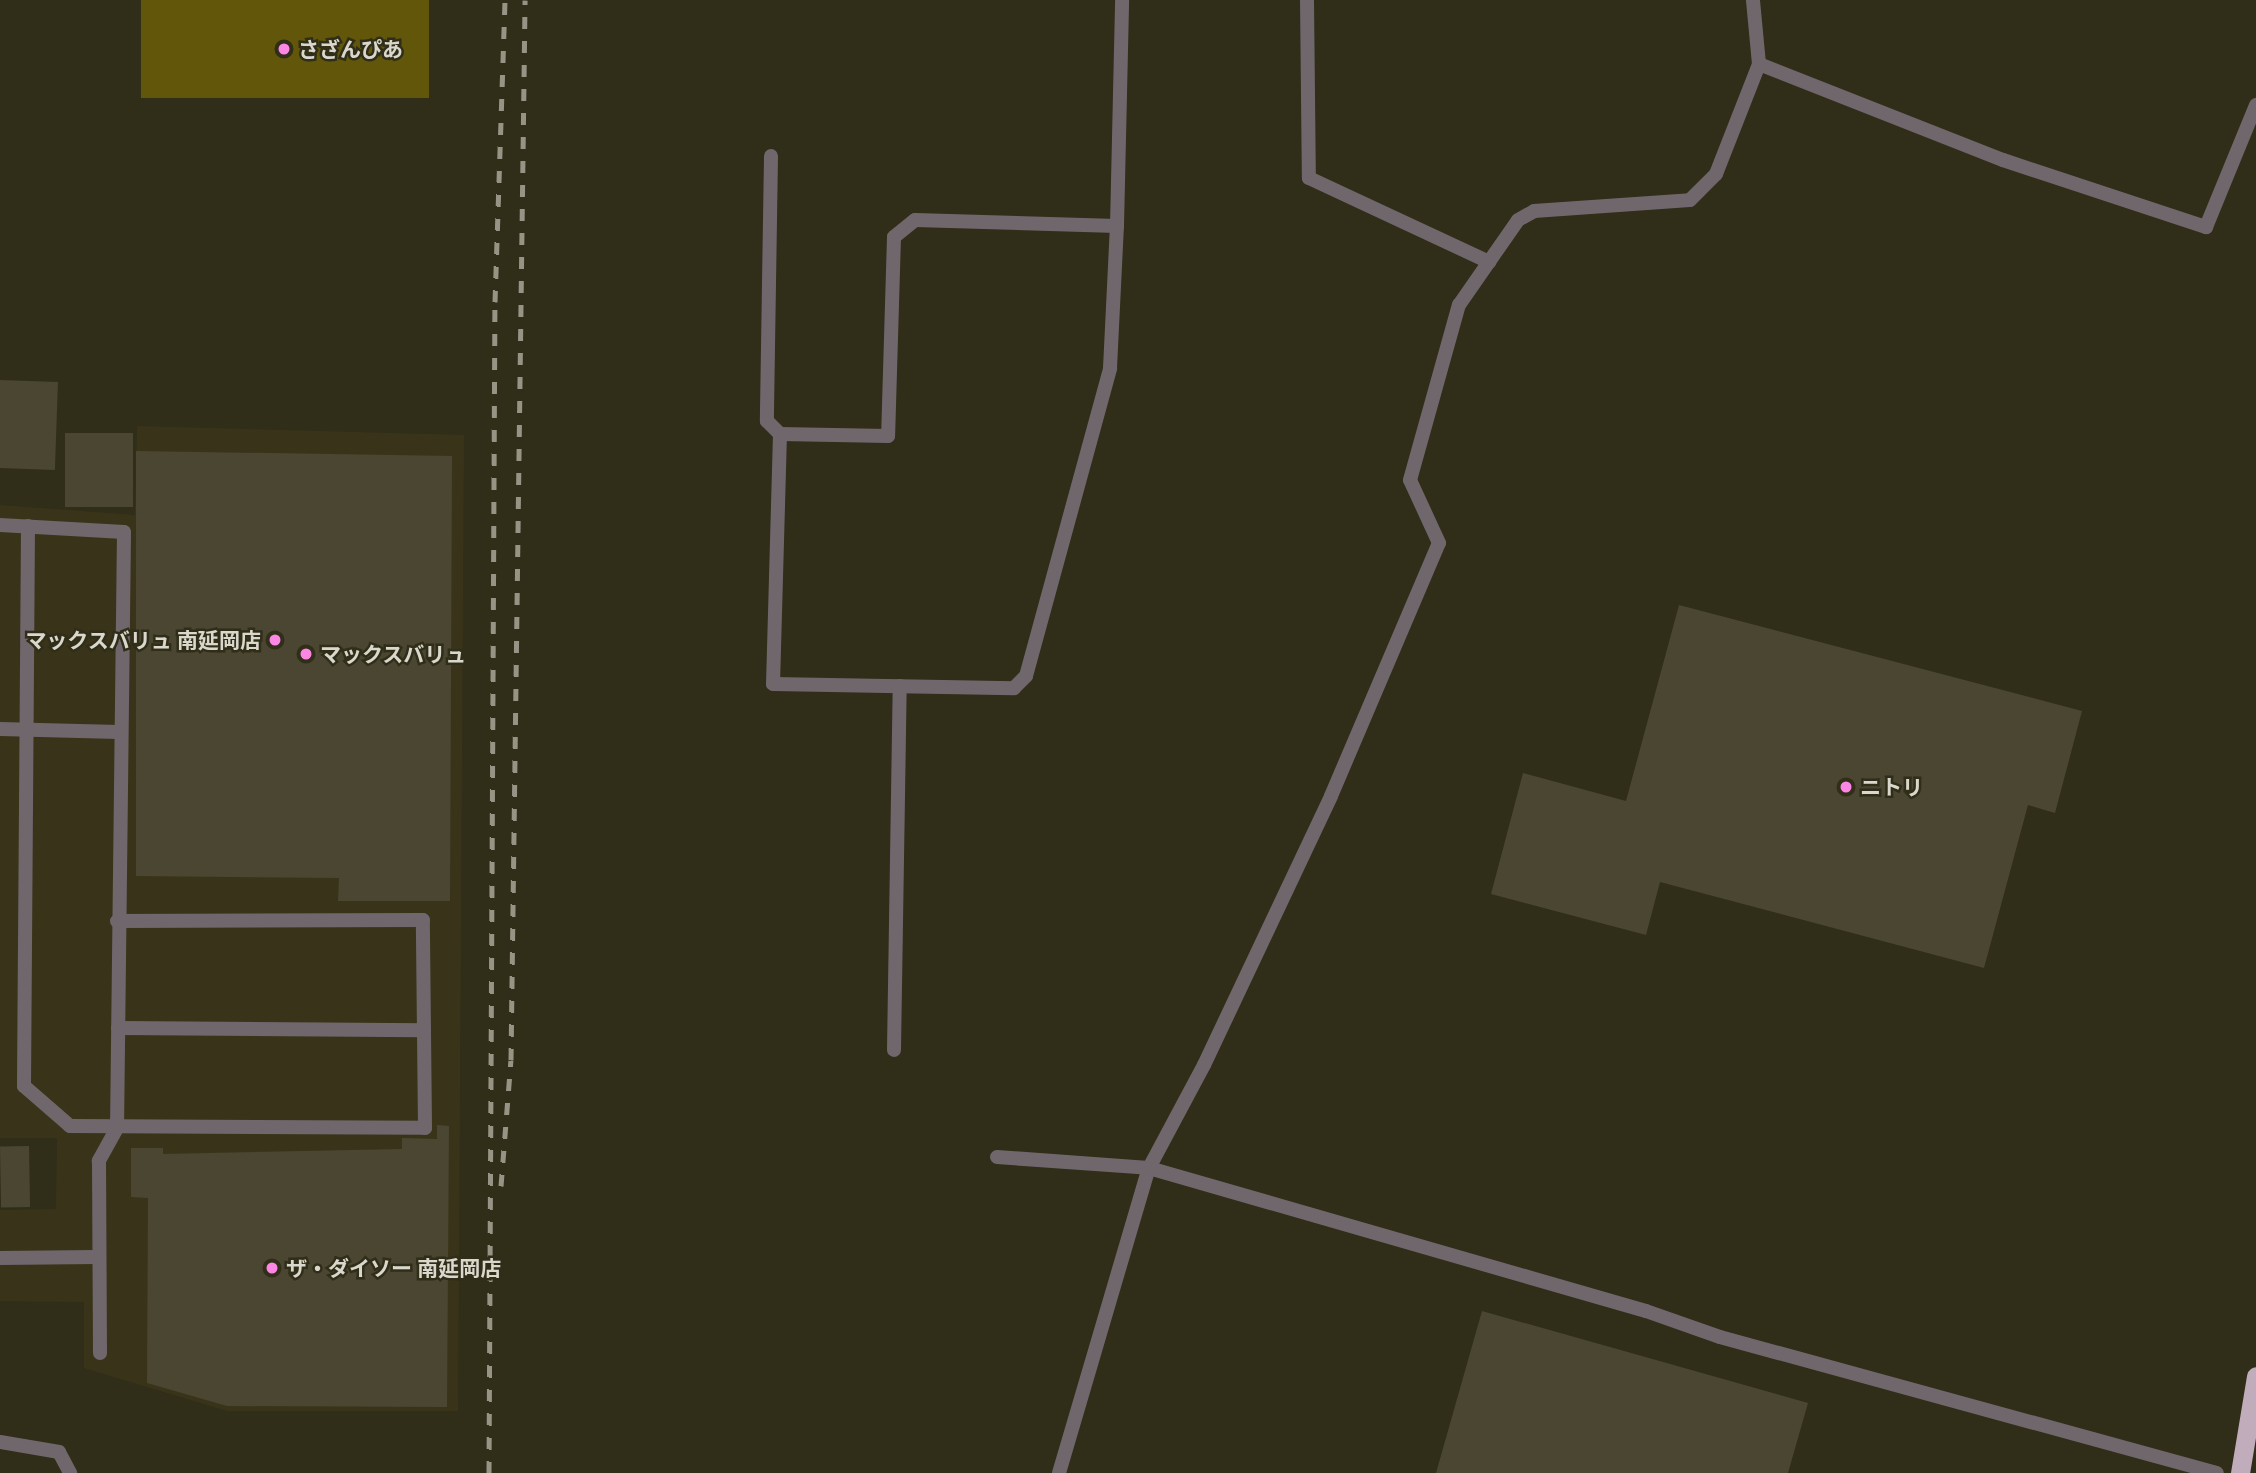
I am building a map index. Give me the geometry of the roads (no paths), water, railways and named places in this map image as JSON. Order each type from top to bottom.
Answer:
[{"type":"highway","points":[[2240,1473],[2256,1376]]},
{"type":"street","points":[[780,434],[773,684],[1014,688],[1026,676],[1110,368],[1117,226],[1122,0]]},
{"type":"street","points":[[1307,0],[1309,178],[1489,262]]},
{"type":"street","points":[[1059,1473],[1149,1168],[1204,1065],[1331,796],[1439,543],[1410,480],[1459,304],[1518,220],[1534,211],[1690,200],[1716,174],[1759,64],[1753,0]]},
{"type":"street","points":[[1759,64],[2003,160],[2206,227],[2256,105]]},
{"type":"street","points":[[771,156],[767,421],[780,434],[888,436],[894,237],[915,220],[1117,226]]},
{"type":"street","points":[[0,525],[124,532],[119,732],[117,1128],[99,1161],[96,1257],[100,1353]]},
{"type":"street","points":[[28,526],[24,1086],[70,1126],[425,1128],[423,920],[117,921]]},
{"type":"street","points":[[894,1050],[901,686]]},
{"type":"street","points":[[0,729],[119,732]]},
{"type":"street","points":[[118,1027],[424,1030]]},
{"type":"street","points":[[997,1157],[1149,1168],[1646,1311],[1720,1337],[2217,1473]]},
{"type":"street","points":[[0,1258],[96,1257]]},
{"type":"street","points":[[0,1442],[59,1452],[70,1473]]},
{"type":"railway","points":[[489,1473],[495,302],[505,0]]},
{"type":"railway","points":[[501,1186],[511,1060],[525,0]]},
{"type":"place","name":"さざんぴあ","points":[[284,49]]},
{"type":"place","name":"マックスバリュ 南延岡店","points":[[275,640]]},
{"type":"place","name":"マックスバリュ","points":[[306,654]]},
{"type":"place","name":"ニトリ","points":[[1846,787]]},
{"type":"place","name":"ザ・ダイソー 南延岡店","points":[[272,1268]]}]
